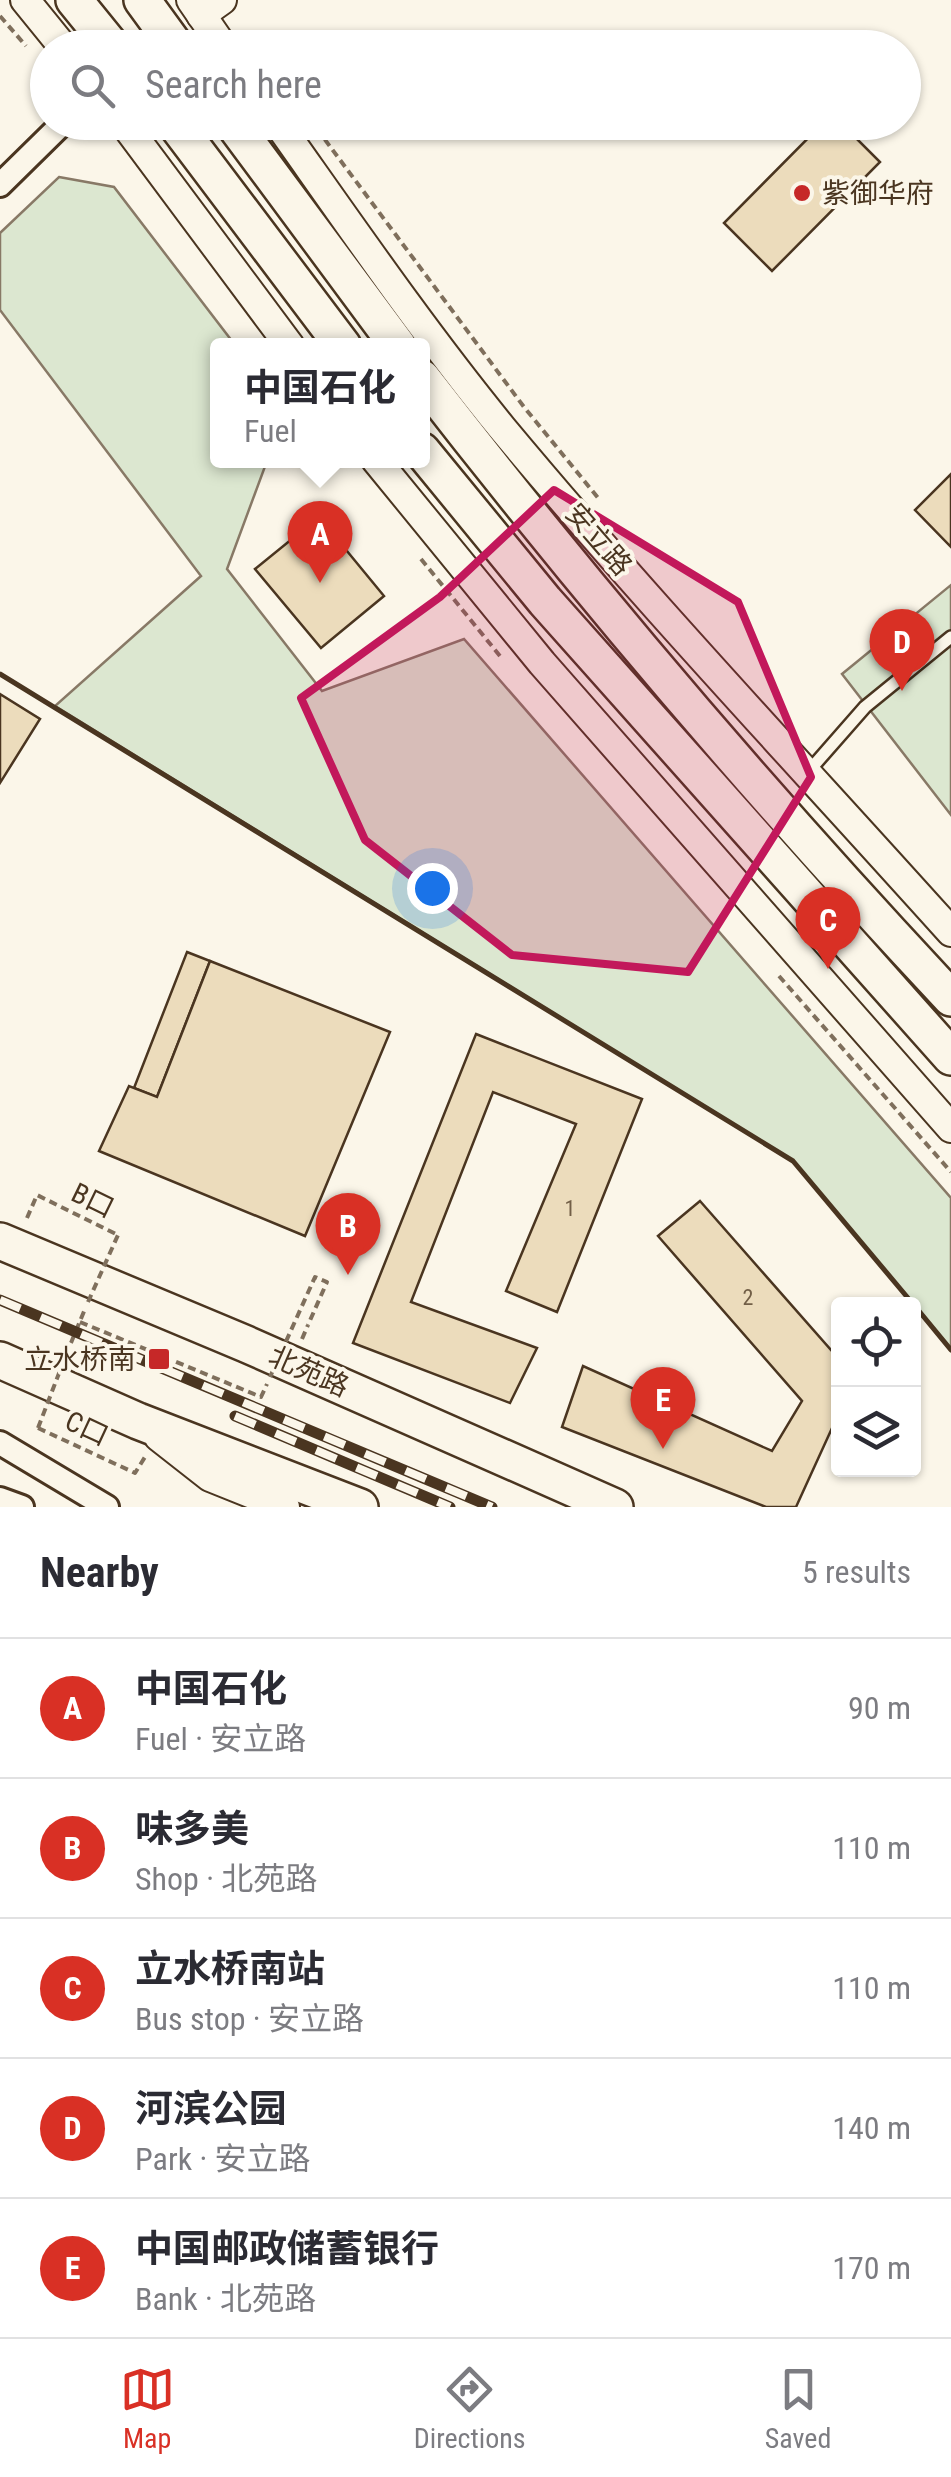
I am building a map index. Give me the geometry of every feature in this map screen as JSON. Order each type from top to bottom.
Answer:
[{"type":"main road","points":[[74,0],[98,30]]},
{"type":"main road","points":[[142,0],[163,30]]},
{"type":"main road","points":[[188,140],[337,338]]},
{"type":"main road","points":[[245,140],[392,338]]},
{"type":"main road","name":"安立路","points":[[430,388],[587,586],[884,927],[951,998]]},
{"type":"main road","points":[[430,461],[544,602],[951,1057]]},
{"type":"main road","name":"北苑路","points":[[0,1242],[246,1344],[615,1507]]},
{"type":"main road","points":[[0,1360],[138,1421],[360,1507]]},
{"type":"street","points":[[24,0],[49,30]]},
{"type":"street","points":[[205,5],[216,30]]},
{"type":"street","points":[[0,185],[46,140]]},
{"type":"street","points":[[136,140],[284,338]]},
{"type":"street","name":"安立路","points":[[290,140],[391,283],[501,426],[622,567],[951,932]]},
{"type":"street","points":[[383,468],[542,663],[951,1128]]},
{"type":"street","points":[[138,1421],[210,1477],[285,1507]]},
{"type":"street","points":[[0,1444],[107,1507]]},
{"type":"street","points":[[0,1499],[22,1507]]},
{"type":"lane","points":[[808,772],[865,707],[951,636]]},
{"type":"path","points":[[0,16],[30,50]]},
{"type":"path","points":[[325,140],[524,407],[607,508]]},
{"type":"path","name":"B口","points":[[38,1195],[118,1235],[80,1322]]},
{"type":"path","points":[[80,1322],[261,1397],[315,1277],[327,1282],[308,1325]]},
{"type":"path","name":"C口","points":[[80,1322],[38,1428],[135,1473]]},
{"type":"highlighted area","points":[[554,490],[738,602],[811,777],[688,972],[512,955],[365,840],[301,698],[440,597]]},
{"type":"green space","points":[[59,177],[114,187],[230,338],[210,338],[210,468],[264,468],[227,569],[322,691],[464,639],[951,1198],[951,1350],[921,1314],[921,1297],[907,1297],[793,1161],[55,706],[201,576],[0,310],[0,233]]},
{"type":"green space","points":[[951,585],[951,815],[842,674]]},
{"type":"building","name":"紫御华府","points":[[806,140],[858,140],[880,162],[772,271],[724,223]]},
{"type":"building","points":[[951,474],[951,547],[915,510]]},
{"type":"building","points":[[319,517],[384,596],[321,648],[255,569]]},
{"type":"building","points":[[0,694],[40,719],[0,783]]},
{"type":"building","points":[[187,952],[210,961],[157,1097],[134,1088]]},
{"type":"building","points":[[210,961],[390,1032],[305,1236],[99,1151],[129,1086],[157,1097]]},
{"type":"building","points":[[476,1034],[642,1099],[557,1312],[506,1291],[576,1124],[493,1092],[411,1302],[537,1348],[510,1403],[353,1343]]},
{"type":"building","points":[[700,1201],[831,1350],[831,1430],[796,1507],[766,1507],[562,1427],[583,1366],[772,1451],[802,1401],[658,1236]]},
{"type":"railway","points":[[0,1300],[492,1507]]},
{"type":"railway","points":[[235,1416],[450,1507]]},
{"type":"wall","points":[[0,674],[793,1161],[907,1297]]},
{"type":"wall","points":[[921,1314],[951,1350]]},
{"type":"place","name":"紫御华府","points":[[802,193]]},
{"type":"place","name":"中国石化","points":[[320,583]]},
{"type":"place","name":"河滨公园","points":[[902,691]]},
{"type":"place","name":"立水桥南站","points":[[828,969]]},
{"type":"place","name":"味多美","points":[[348,1275]]},
{"type":"place","name":"立水桥南","points":[[159,1359]]},
{"type":"place","name":"中国邮政储蓄银行","points":[[663,1449]]}]
